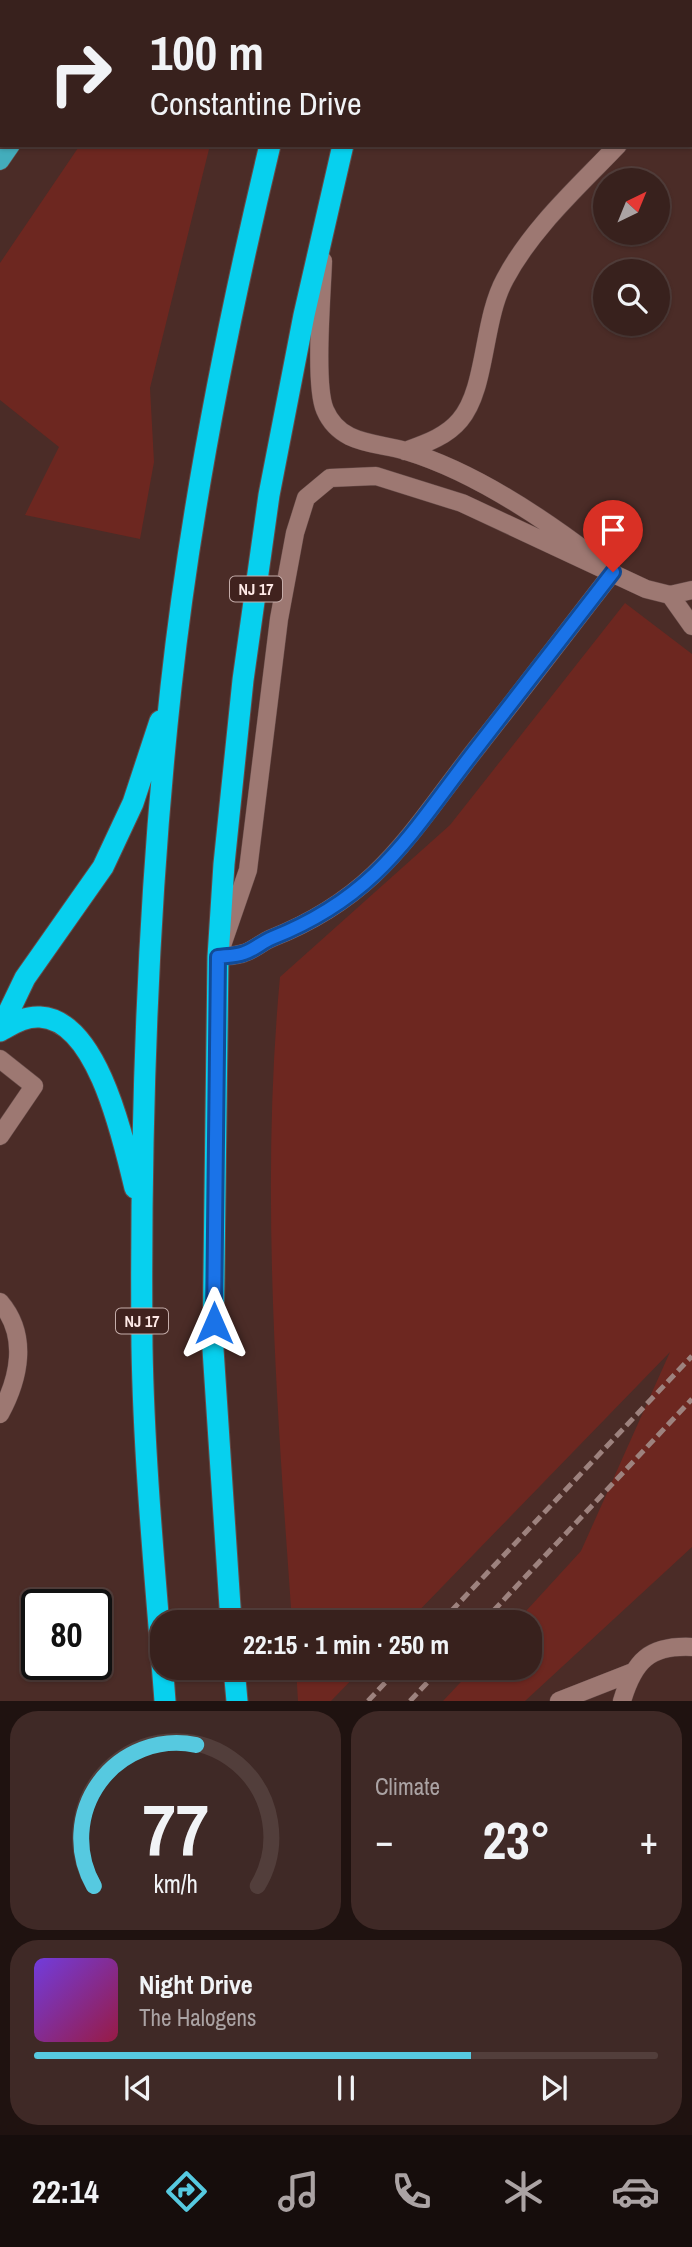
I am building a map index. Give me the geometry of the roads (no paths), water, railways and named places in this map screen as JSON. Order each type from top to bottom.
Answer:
[{"type":"highway","name":"NJ 17","points":[[164,1701],[142,1351],[149,941],[171,689],[212,412],[270,147]]},
{"type":"highway","name":"NJ 17","points":[[230,1610],[214,1349],[218,957],[234,759],[264,534],[323,226],[343,147]]},
{"type":"highway","points":[[143,1218],[115,1107],[77,1038],[56,1021],[41,1017],[2,1018],[25,978],[103,867],[133,803],[171,689]]},
{"type":"highway","points":[[235,1680],[237,1701]]},
{"type":"street","points":[[405,451],[436,439],[459,422],[470,405],[489,315],[505,279],[530,239],[616,147]]},
{"type":"street","points":[[323,226],[321,382],[324,409],[337,431],[365,444],[405,451],[449,468],[565,536],[613,572]]},
{"type":"street","points":[[613,572],[458,771],[408,841],[376,875],[341,903],[305,925],[267,939],[245,953],[218,957],[248,870],[279,619],[295,533],[306,498],[330,478],[376,476],[462,503],[613,572],[646,589],[670,595],[692,590]]},
{"type":"street","points":[[670,595],[692,626]]},
{"type":"street","points":[[0,1059],[34,1086],[0,1136]]},
{"type":"street","points":[[0,1302],[10,1314],[18,1340],[19,1367],[12,1392],[0,1414]]},
{"type":"street","points":[[622,1701],[633,1672],[646,1656],[667,1646],[692,1647]]},
{"type":"street","points":[[559,1701],[633,1672]]},
{"type":"railway","points":[[452,1610],[692,1356]]},
{"type":"railway","points":[[494,1610],[692,1399]]},
{"type":"railway","points":[[368,1701],[388,1680]]},
{"type":"railway","points":[[410,1701],[430,1680]]}]
